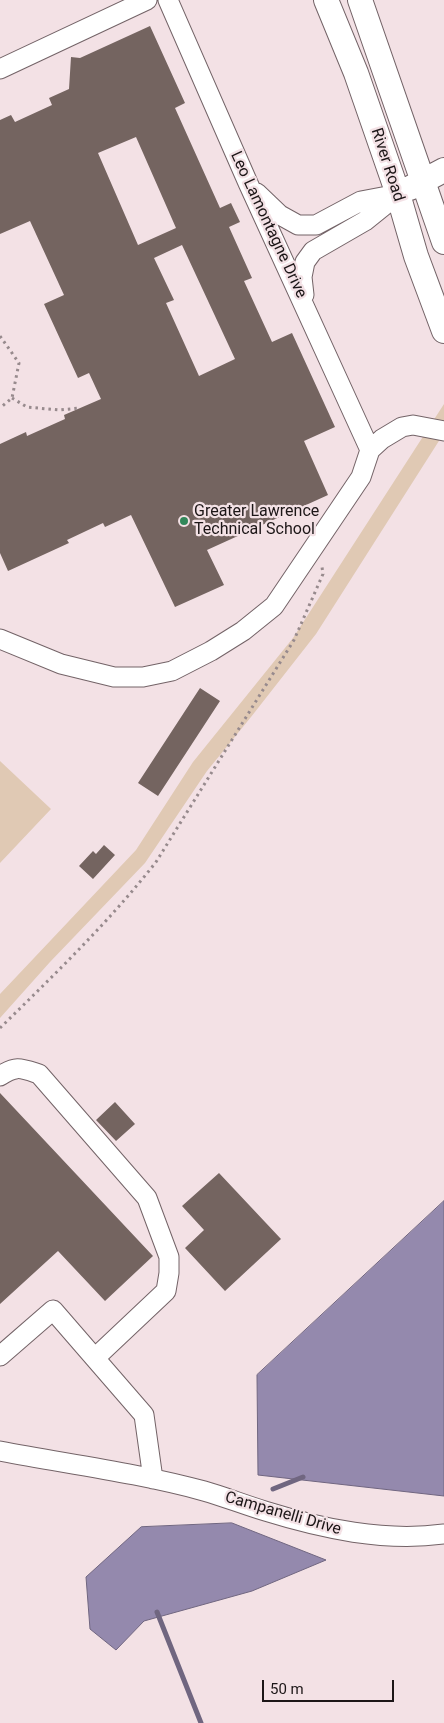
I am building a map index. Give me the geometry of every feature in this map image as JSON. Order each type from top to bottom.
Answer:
[{"type":"main road","name":"River Road","points":[[326,0],[356,73],[398,194],[416,256],[444,331]]},
{"type":"main road","name":"River Road","points":[[360,0],[434,176],[444,242]]},
{"type":"main road","points":[[398,194],[434,176]]},
{"type":"street","points":[[0,69],[146,0]]},
{"type":"street","name":"Leo Lamontagne Drive","points":[[168,0],[248,183],[305,304],[370,450]]},
{"type":"street","points":[[248,183],[280,215],[298,225],[316,225],[361,201],[398,194]]},
{"type":"street","points":[[305,304],[302,277],[305,262],[313,251],[365,221],[398,194]]},
{"type":"street","points":[[0,639],[61,664],[114,677],[143,677],[172,671],[211,651],[243,631],[274,606],[361,477],[370,450],[382,439],[402,427],[413,425],[444,431]]},
{"type":"street","points":[[0,1076],[11,1069],[24,1069],[39,1074],[147,1198],[169,1257],[166,1291],[95,1358]]},
{"type":"street","points":[[0,1356],[53,1310],[144,1415],[153,1479]]},
{"type":"street","name":"Campanelli Drive","points":[[0,1451],[153,1479],[205,1491],[265,1511],[345,1531],[386,1535],[428,1536],[444,1534]]},
{"type":"path","points":[[0,336],[19,363],[12,398],[0,408]]},
{"type":"path","points":[[12,398],[27,408],[59,410],[80,408]]},
{"type":"path","points":[[0,1028],[84,946],[135,889],[156,862],[294,640],[323,574],[318,542]]},
{"type":"shaded area","points":[[444,404],[444,433],[316,634],[207,771],[145,863],[50,962],[0,1018],[0,994],[136,850],[193,762],[293,638]]},
{"type":"shaded area","points":[[0,761],[51,809],[0,863]]},
{"type":"shaded area","points":[[444,1201],[444,1496],[258,1475],[257,1375]]},
{"type":"shaded area","points":[[232,1523],[326,1560],[252,1591],[144,1621],[116,1650],[90,1629],[86,1577],[141,1527]]},
{"type":"building","points":[[150,26],[185,103],[175,108],[220,208],[231,203],[240,222],[229,227],[252,278],[244,281],[272,342],[292,333],[335,427],[304,441],[328,495],[207,550],[224,585],[175,607],[131,515],[105,527],[103,523],[67,540],[69,543],[8,571],[0,553],[0,444],[26,432],[27,436],[65,419],[64,415],[101,399],[89,373],[78,378],[44,304],[64,295],[30,221],[0,234],[0,120],[11,115],[15,122],[52,105],[49,98],[69,89],[71,57],[80,58]],"holes":[[[136,137],[176,228],[138,245],[98,153]],[[182,245],[235,359],[199,376],[166,303],[174,300],[154,258]]]},
{"type":"building","points":[[200,688],[220,701],[158,796],[138,783]]},
{"type":"building","points":[[104,845],[115,855],[93,879],[79,866],[93,851],[96,854]]},
{"type":"building","points":[[0,1093],[153,1256],[105,1301],[58,1251],[0,1304]]},
{"type":"building","points":[[115,1102],[135,1124],[116,1141],[96,1120]]},
{"type":"building","points":[[219,1173],[281,1239],[225,1291],[185,1248],[204,1230],[182,1206]]},
{"type":"waterway","points":[[273,1489],[303,1477]]},
{"type":"waterway","points":[[157,1612],[201,1723]]},
{"type":"place","name":"Greater Lawrence Technical School","points":[[184,521]]}]
